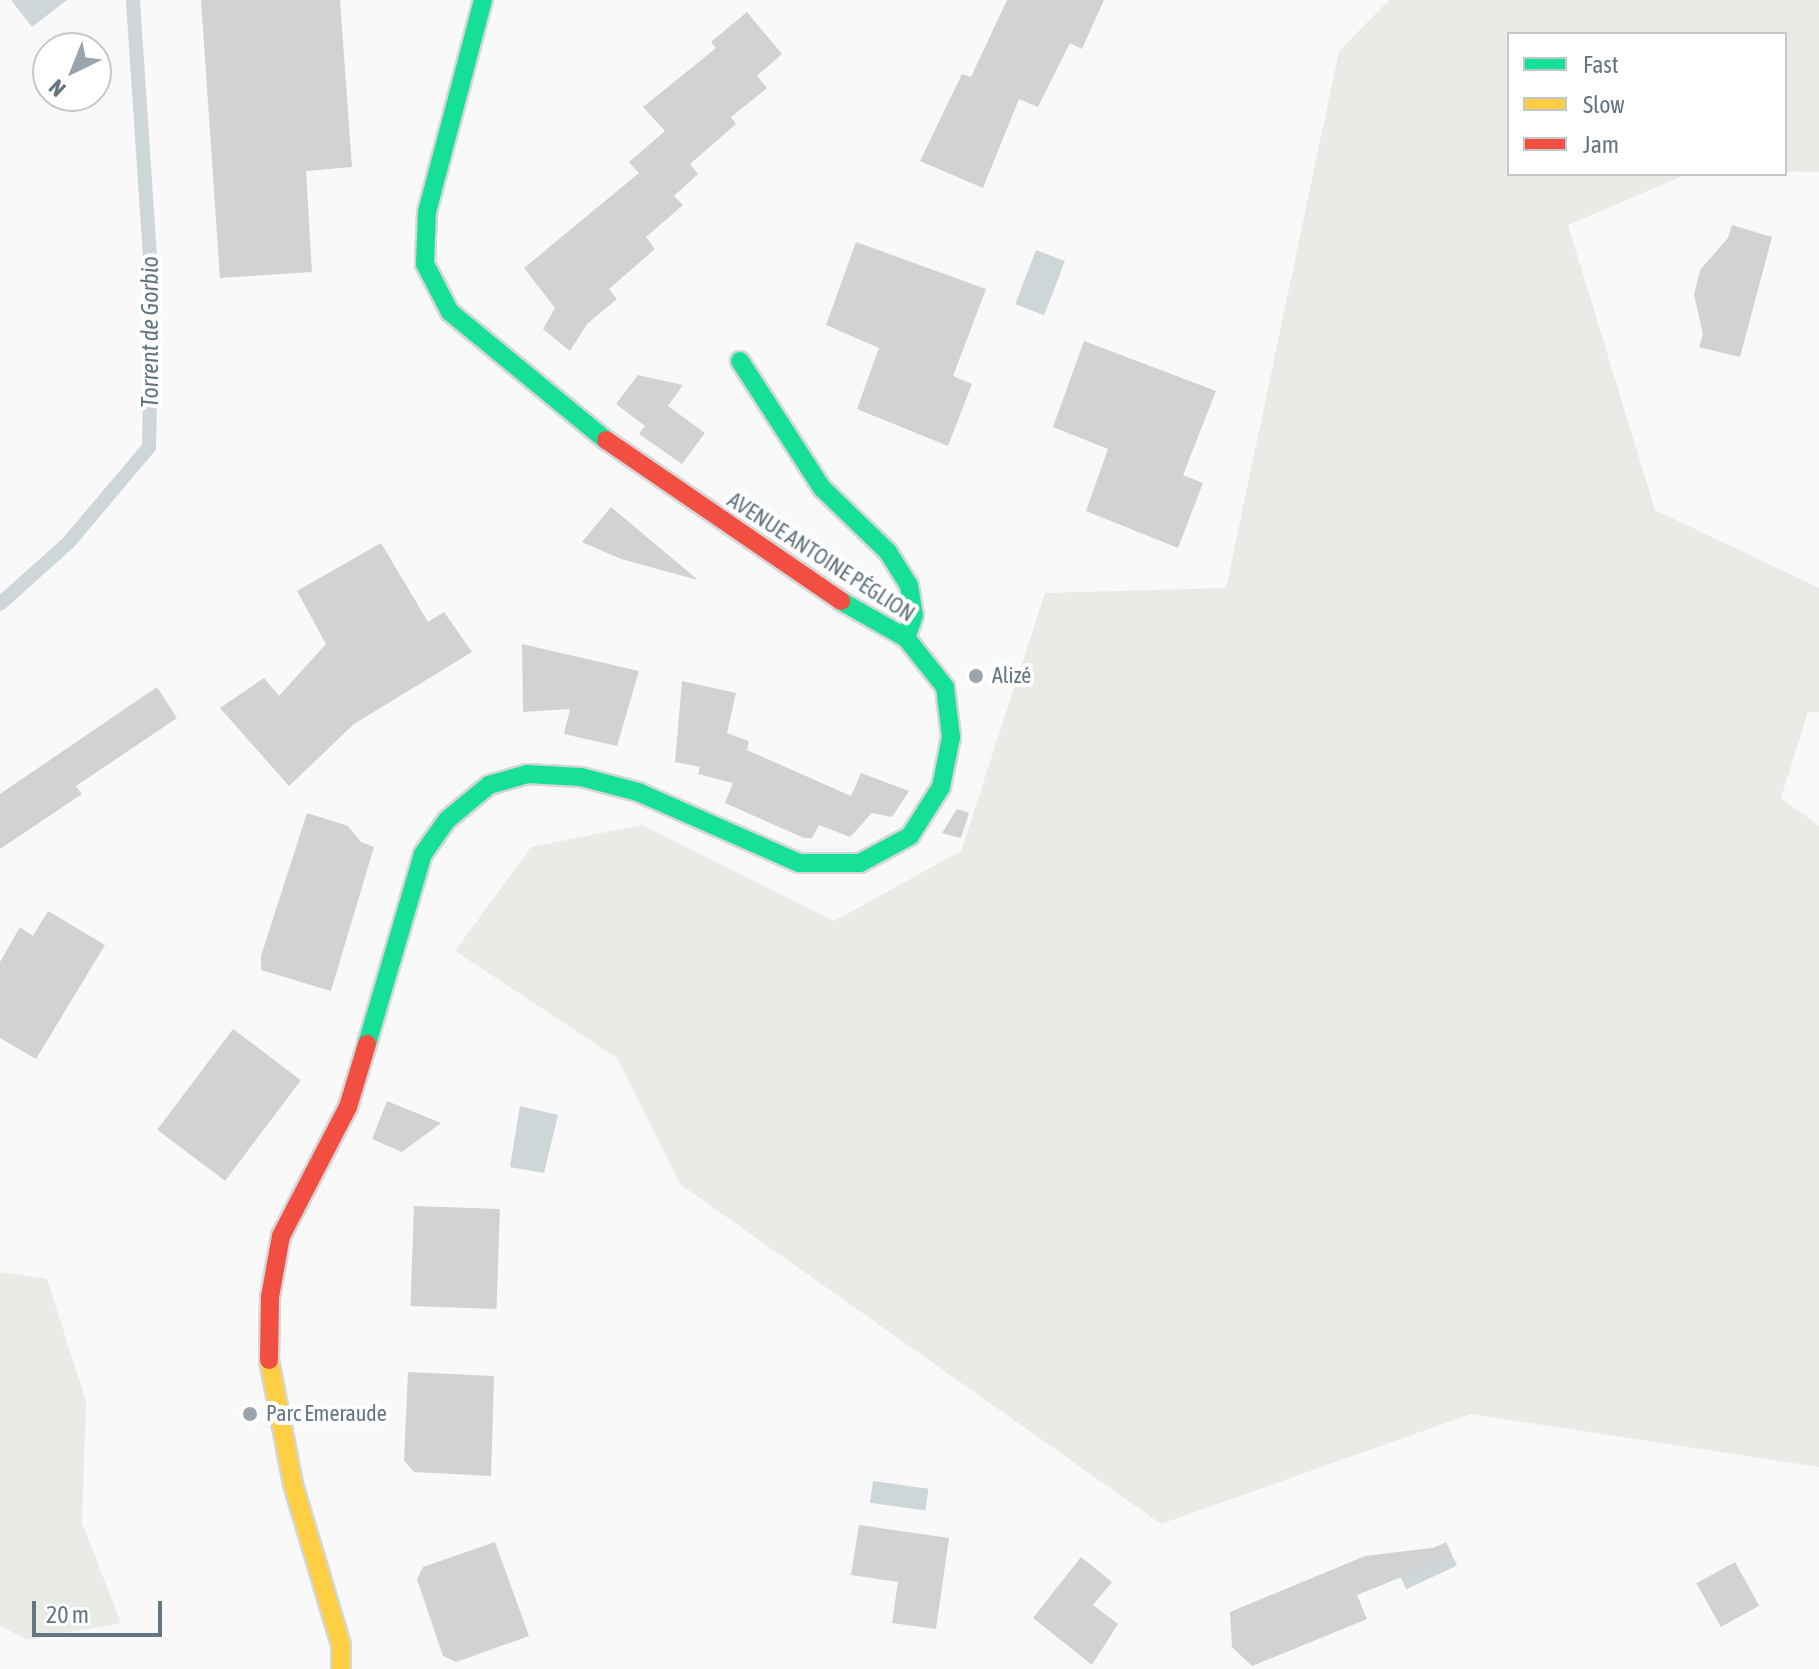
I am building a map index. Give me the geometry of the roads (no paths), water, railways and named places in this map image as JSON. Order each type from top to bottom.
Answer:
[{"type":"street","name":"AVENUE ANTOINE PÉGLION","points":[[341,1669],[341,1645],[293,1484],[269,1367],[270,1297],[281,1236],[348,1107],[423,854],[447,820],[489,785],[527,774],[581,777],[638,792],[799,863],[860,863],[910,836],[941,787],[951,737],[945,687],[906,638],[823,591],[619,451],[450,312],[425,264],[427,212],[483,0]]},
{"type":"street","points":[[740,361],[822,488],[888,552],[909,585],[914,615],[906,638]]},
{"type":"waterway","name":"Torrent de Gorbio","points":[[0,604],[69,542],[149,447],[152,287],[133,0]]},
{"type":"place","name":"Alizé","points":[[976,676]]},
{"type":"place","name":"Parc Emeraude","points":[[250,1414]]}]
